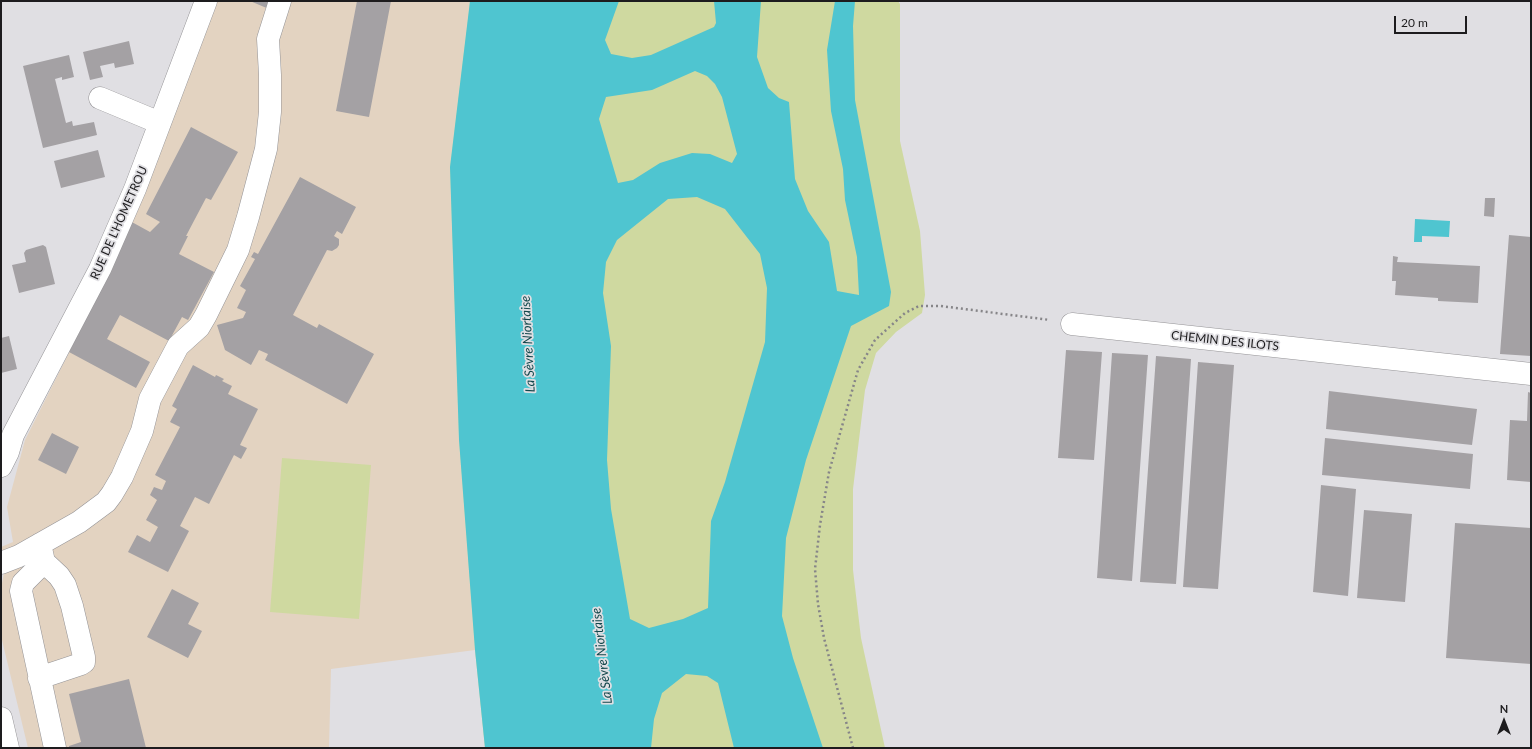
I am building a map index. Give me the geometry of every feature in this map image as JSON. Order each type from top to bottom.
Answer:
[{"type":"street","name":"RUE DE L'HOMETROU","points":[[1,466],[8,452],[7,441],[100,269],[135,189],[206,1]]},
{"type":"street","points":[[55,748],[21,591],[23,583],[42,553],[106,502],[112,494],[142,432],[150,399],[178,346],[199,327],[238,250],[266,149],[270,112],[268,39],[280,1]]},
{"type":"street","points":[[100,98],[160,123]]},
{"type":"street","name":"CHEMIN DES ILOTS","points":[[1072,324],[1531,374]]},
{"type":"street","points":[[1,563],[19,556],[42,553]]},
{"type":"street","points":[[39,678],[84,662],[72,606],[65,585],[42,553]]},
{"type":"street","points":[[1,718],[8,748]]},
{"type":"path","points":[[853,748],[824,638],[818,604],[816,569],[820,525],[829,472],[858,370],[875,340],[905,312],[919,306],[941,306],[1072,324]]},
{"type":"shaded area","points":[[216,1],[470,1],[450,167],[459,440],[475,650],[331,669],[329,748],[28,748],[1,636],[1,588],[4,573],[1,564],[1,547],[13,542],[7,507],[25,440],[92,307]]},
{"type":"green space","points":[[470,1],[898,1],[900,4],[900,141],[920,231],[925,295],[922,313],[896,332],[876,353],[865,390],[853,489],[853,570],[861,638],[885,748],[485,748],[475,650],[459,440],[450,167]]},
{"type":"green space","points":[[282,458],[371,465],[359,619],[270,612]]},
{"type":"water","name":"La Sèvre Niortaise","points":[[470,1],[619,1],[605,40],[611,54],[632,58],[651,55],[714,27],[716,23],[714,1],[761,1],[757,57],[768,88],[779,98],[789,102],[795,179],[808,211],[829,242],[837,291],[859,295],[857,257],[845,200],[843,169],[831,111],[827,50],[835,1],[855,1],[853,26],[855,100],[891,292],[889,306],[851,326],[806,460],[786,538],[782,616],[793,658],[823,748],[734,748],[718,683],[707,676],[686,674],[662,693],[654,719],[651,748],[485,748],[475,650],[459,440],[450,167]],"holes":[[[695,71],[707,76],[715,84],[722,97],[737,154],[732,163],[710,154],[692,153],[660,163],[633,180],[618,183],[599,119],[606,97],[652,90]],[[697,197],[725,209],[760,254],[767,288],[765,342],[725,482],[711,521],[708,608],[683,619],[649,628],[630,619],[611,509],[607,460],[611,346],[603,293],[606,262],[617,240],[668,199]]]},
{"type":"water","points":[[1415,219],[1450,221],[1449,237],[1422,236],[1422,242],[1414,242]]},
{"type":"building","points":[[250,1],[272,1],[269,9]]},
{"type":"building","points":[[357,1],[391,1],[369,117],[336,111]]},
{"type":"building","points":[[129,41],[134,64],[115,68],[114,63],[100,66],[103,77],[90,80],[83,52]]},
{"type":"building","points":[[69,55],[74,77],[62,80],[62,77],[55,79],[66,123],[72,121],[73,126],[94,122],[97,135],[43,148],[23,66]]},
{"type":"building","points":[[191,127],[238,152],[211,200],[206,198],[186,236],[188,236],[179,254],[214,272],[188,320],[182,317],[169,341],[120,315],[107,339],[150,362],[136,388],[69,352],[92,307],[130,221],[150,232],[160,222],[146,214]]},
{"type":"building","points":[[98,150],[105,177],[61,188],[54,161]]},
{"type":"building","points":[[300,177],[356,207],[342,234],[337,231],[334,236],[339,239],[339,245],[332,251],[327,250],[293,315],[317,328],[319,324],[374,354],[347,404],[265,360],[268,354],[259,350],[251,365],[225,350],[217,325],[243,318],[246,312],[237,308],[246,290],[240,286],[255,259],[251,257],[254,252],[258,254]]},
{"type":"building","points":[[1485,198],[1495,198],[1494,217],[1484,216]]},
{"type":"building","points":[[1509,235],[1531,237],[1531,356],[1500,354]]},
{"type":"building","points":[[43,245],[46,247],[55,284],[19,293],[12,265],[26,262],[24,253],[26,250]]},
{"type":"building","points":[[1393,256],[1398,257],[1397,262],[1480,266],[1478,303],[1438,301],[1438,298],[1395,295],[1396,281],[1392,281]]},
{"type":"building","points":[[9,336],[17,369],[1,373],[1,338]]},
{"type":"building","points":[[1066,350],[1102,352],[1094,460],[1058,458]]},
{"type":"building","points":[[1112,353],[1148,355],[1132,581],[1097,578]]},
{"type":"building","points":[[1156,356],[1191,359],[1176,584],[1140,582]]},
{"type":"building","points":[[1198,362],[1234,365],[1218,589],[1183,587]]},
{"type":"building","points":[[193,365],[215,377],[216,375],[224,379],[222,381],[232,386],[228,394],[258,409],[240,445],[247,448],[241,459],[234,455],[209,504],[195,497],[180,526],[189,531],[168,572],[128,552],[137,535],[150,542],[158,527],[146,520],[157,500],[150,495],[154,487],[162,490],[166,481],[155,475],[180,427],[170,422],[177,409],[172,406]]},
{"type":"building","points":[[1329,391],[1477,409],[1472,445],[1326,429]]},
{"type":"building","points":[[1528,392],[1531,393],[1531,482],[1507,480],[1510,420],[1527,421]]},
{"type":"building","points":[[52,433],[79,447],[66,474],[38,460]]},
{"type":"building","points":[[1325,438],[1473,454],[1470,489],[1322,475]]},
{"type":"building","points":[[1321,485],[1356,489],[1348,596],[1313,592]]},
{"type":"building","points":[[1364,510],[1412,514],[1405,602],[1357,598]]},
{"type":"building","points":[[1455,523],[1531,528],[1531,664],[1446,658]]},
{"type":"building","points":[[172,589],[199,603],[188,624],[202,631],[188,658],[147,637]]},
{"type":"building","points":[[129,679],[146,748],[69,748],[69,746],[81,742],[69,694]]}]
